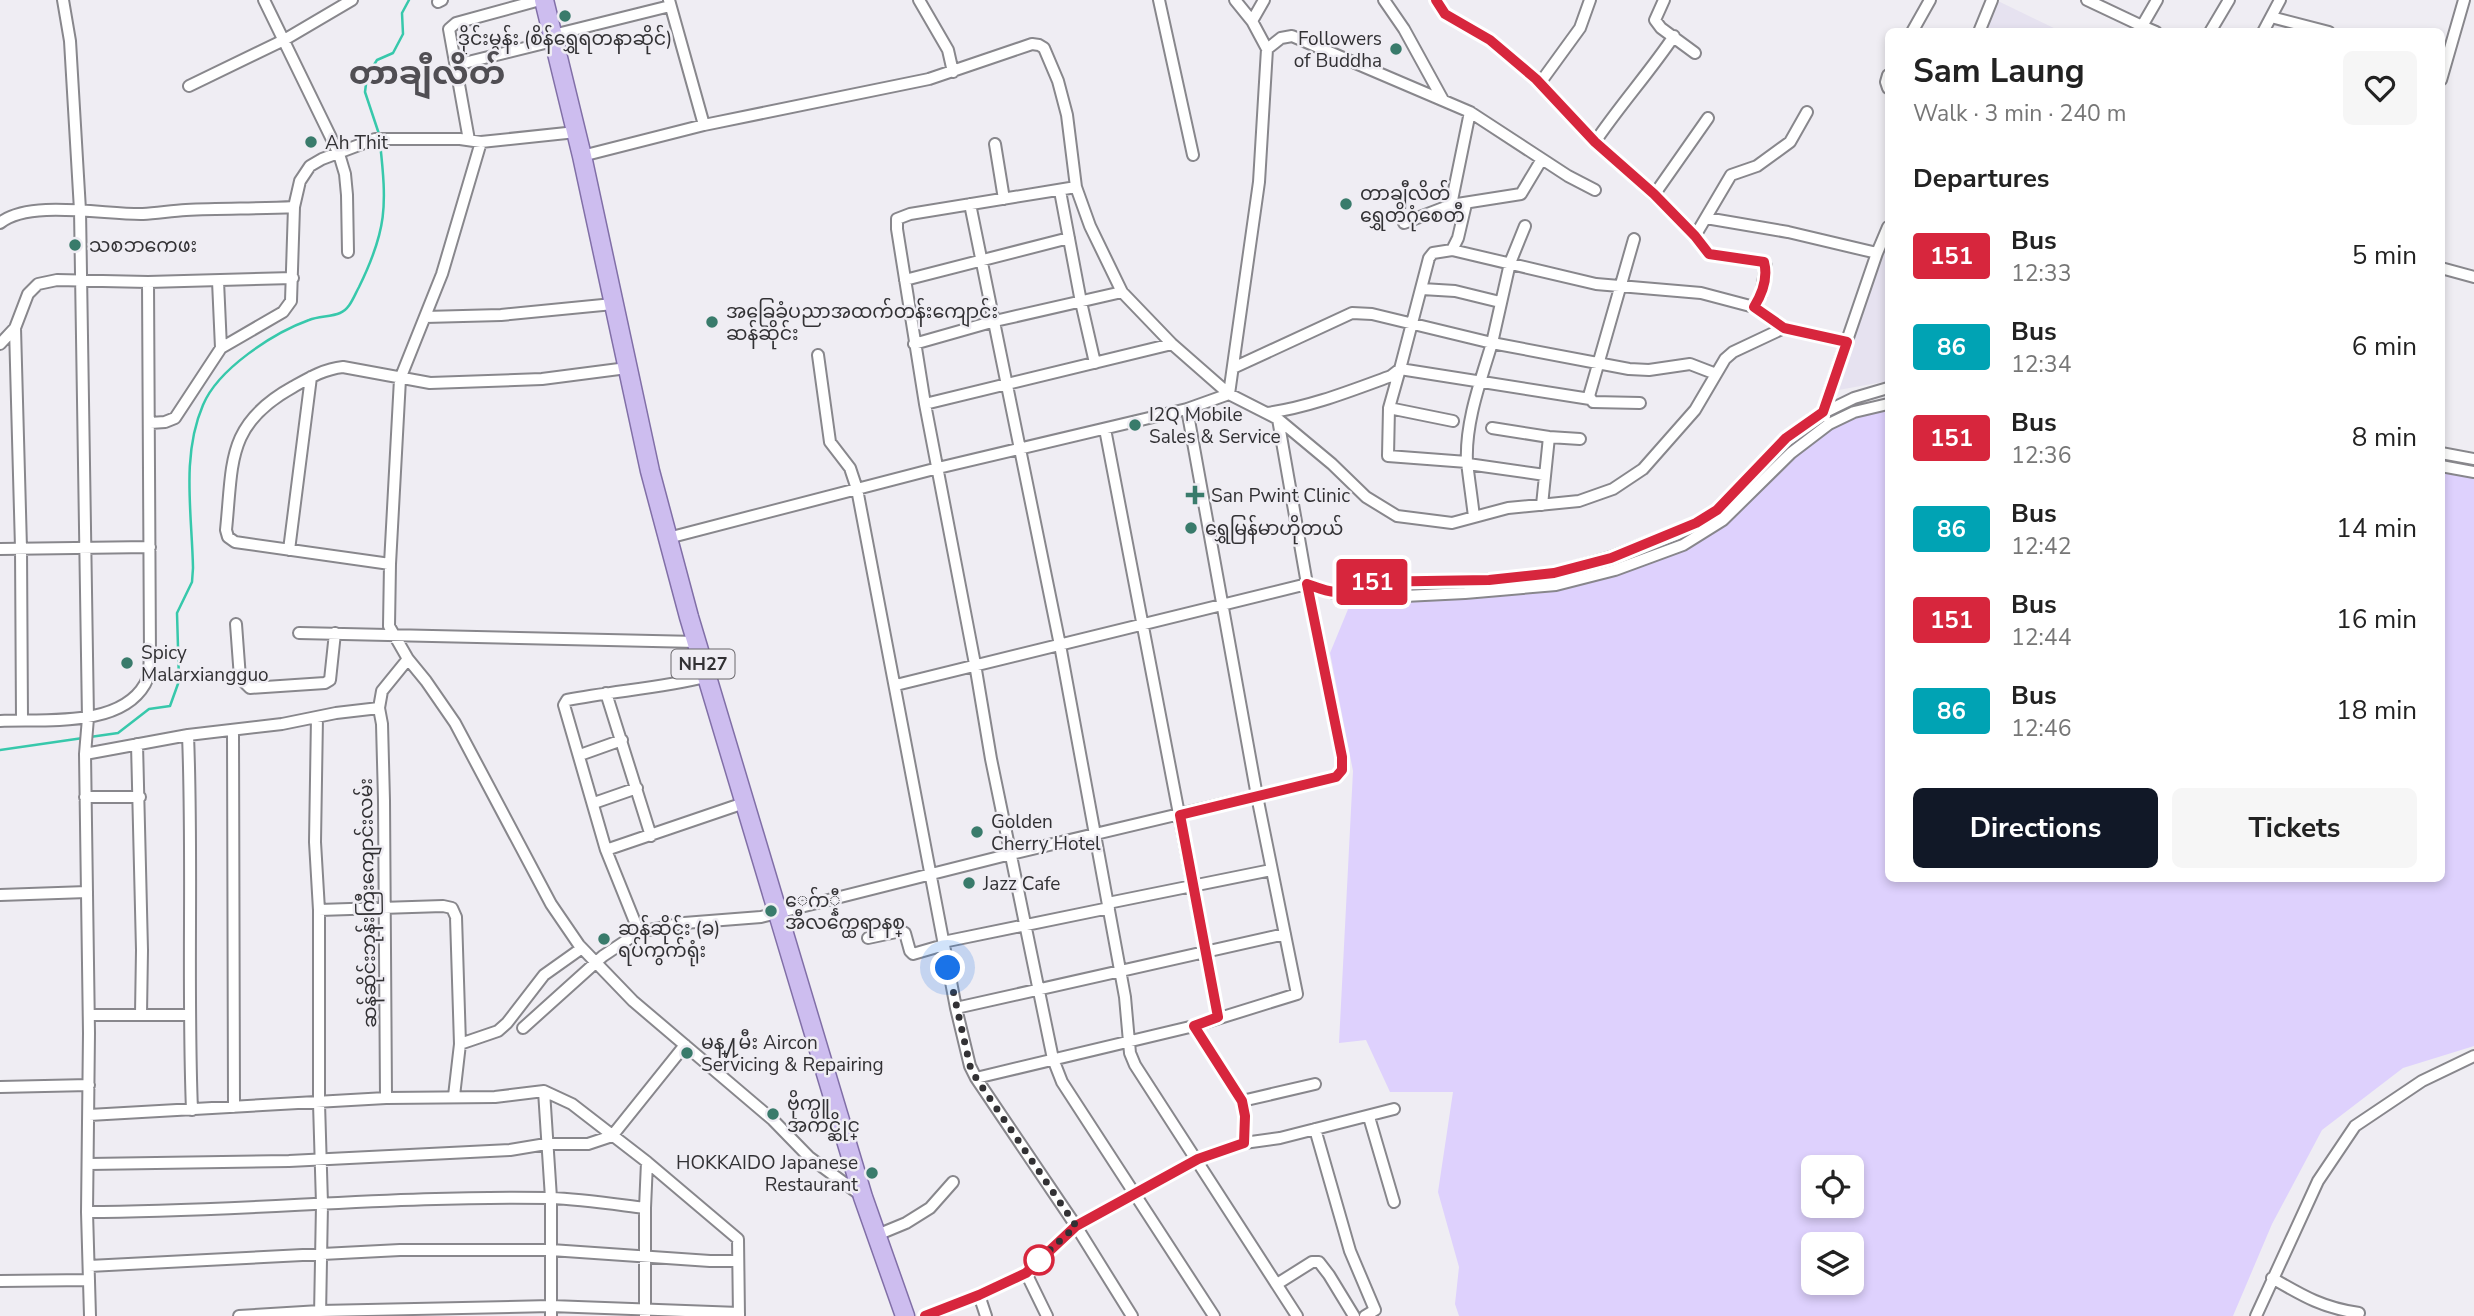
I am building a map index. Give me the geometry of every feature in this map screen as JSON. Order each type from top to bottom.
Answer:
[{"type":"main road","name":"NH27","points":[[542,0],[582,156],[650,471],[706,677],[863,1196],[905,1316]]},
{"type":"street","points":[[63,0],[70,41],[80,210],[88,718],[85,797],[90,1316]]},
{"type":"street","points":[[264,0],[339,154],[348,195],[348,252]]},
{"type":"street","points":[[189,86],[284,40],[352,0]]},
{"type":"street","points":[[469,140],[449,29],[456,23],[542,0]]},
{"type":"street","points":[[919,0],[948,50],[953,72]]},
{"type":"street","points":[[1159,0],[1193,155]]},
{"type":"street","points":[[1229,394],[1259,182],[1267,49],[1252,22],[1235,0]]},
{"type":"street","points":[[1252,22],[1264,0]]},
{"type":"street","points":[[1384,0],[1404,29],[1443,100]]},
{"type":"street","points":[[1436,0],[1445,14],[1490,40],[1540,83],[1595,142],[1654,194],[1709,254],[1758,260],[1765,264],[1761,295],[1754,307]]},
{"type":"street","points":[[1540,83],[1580,28],[1590,0]]},
{"type":"street","points":[[1664,0],[1654,20],[1695,53]]},
{"type":"street","points":[[1914,28],[1930,0]]},
{"type":"street","points":[[1981,28],[1992,0]]},
{"type":"street","points":[[2088,0],[2147,28]]},
{"type":"street","points":[[2142,26],[2157,0]]},
{"type":"street","points":[[2212,28],[2229,0]]},
{"type":"street","points":[[2265,28],[2280,0]]},
{"type":"street","points":[[2445,61],[2464,0]]},
{"type":"street","points":[[456,65],[669,3],[704,125]]},
{"type":"street","points":[[2271,17],[2313,28]]},
{"type":"street","points":[[1267,49],[1281,38],[1292,36],[1443,100],[1470,112],[1579,183],[1595,190]]},
{"type":"street","points":[[1595,142],[1674,36]]},
{"type":"street","points":[[582,156],[704,125],[851,96],[953,72],[1032,44],[1039,45],[1044,48],[1058,81],[1067,115],[1076,187],[1090,226],[1122,292],[1172,344],[1229,394],[1278,419],[1366,497],[1397,516],[1452,523],[1508,508],[1579,501],[1613,489],[1643,469],[1695,410],[1725,359],[1733,352],[1784,328]]},
{"type":"street","points":[[1451,205],[1470,112]]},
{"type":"street","points":[[1695,236],[1731,175],[1757,166],[1790,142],[1807,112]]},
{"type":"street","points":[[1654,194],[1708,118]]},
{"type":"street","points":[[150,423],[175,418],[221,348],[283,313],[291,301],[294,207],[300,181],[310,166],[375,139],[481,142],[576,132]]},
{"type":"street","points":[[481,142],[442,274],[400,379],[389,626],[408,659],[455,723],[551,904],[582,948],[633,1001],[774,1120],[808,1157],[863,1196]]},
{"type":"street","points":[[995,145],[1004,199]]},
{"type":"street","points":[[1404,223],[1451,205],[1521,194],[1542,159]]},
{"type":"street","points":[[1076,187],[910,214],[897,219],[925,404],[991,759],[1053,1059],[1062,1082],[1214,1316]]},
{"type":"street","points":[[1060,191],[1080,302],[1095,363]]},
{"type":"street","points":[[970,204],[1060,645],[1120,970],[1130,1053],[1135,1065],[1297,1316]]},
{"type":"street","points":[[1452,250],[1458,238],[1466,204]]},
{"type":"street","points":[[0,223],[20,214],[80,210],[141,214],[294,207]]},
{"type":"street","points":[[1706,218],[1788,232],[1877,253]]},
{"type":"street","points":[[1474,517],[1467,463],[1475,397],[1492,343],[1510,263],[1525,226]]},
{"type":"street","points":[[1829,424],[1823,412],[1885,234]]},
{"type":"street","points":[[905,280],[1069,239]]},
{"type":"street","points":[[1590,399],[1634,239]]},
{"type":"street","points":[[1545,475],[1467,463],[1388,456],[1389,408],[1430,255],[1452,250],[1596,284],[1701,293],[1754,307],[1784,328],[1847,342]]},
{"type":"street","points":[[2445,269],[2474,277]]},
{"type":"street","points":[[0,344],[15,328],[28,294],[38,284],[81,280],[148,282],[293,278]]},
{"type":"street","points":[[218,281],[221,348]]},
{"type":"street","points":[[0,721],[88,718],[120,708],[136,697],[147,681],[150,547],[148,282]]},
{"type":"street","points":[[1422,289],[1455,291],[1500,302]]},
{"type":"street","points":[[914,344],[995,321],[1122,292]]},
{"type":"street","points":[[425,317],[501,315],[613,304]]},
{"type":"street","points":[[1233,368],[1352,313],[1372,314],[1492,343],[1598,364],[1649,370],[1690,364],[1716,374]]},
{"type":"street","points":[[15,328],[22,548],[22,720]]},
{"type":"street","points":[[925,404],[1172,344]]},
{"type":"street","points":[[818,355],[830,442],[850,468],[857,489],[930,876],[970,1066],[1132,1316]]},
{"type":"street","points":[[390,565],[235,542],[228,537],[226,530],[234,457],[248,421],[287,390],[330,369],[343,368],[430,383],[542,379],[627,368]]},
{"type":"street","points":[[1266,413],[1299,408],[1326,400],[1391,376],[1400,369],[1590,399],[1593,402],[1640,404]]},
{"type":"street","points":[[289,550],[311,377]]},
{"type":"street","points":[[1343,593],[1363,582],[1478,581],[1554,573],[1611,558],[1685,528],[1717,510],[1786,438],[1823,412],[1854,398],[1885,389]]},
{"type":"street","points":[[668,538],[938,468],[1187,409],[1229,394]]},
{"type":"street","points":[[895,685],[1307,584],[1364,598],[1505,591],[1556,585],[1615,570],[1683,545],[1723,520],[1791,453],[1829,424],[1854,412],[1885,405]]},
{"type":"street","points":[[1389,408],[1453,421]]},
{"type":"street","points":[[976,1078],[1194,1026],[1292,998],[1297,994],[1257,796],[1187,409]]},
{"type":"street","points":[[523,1028],[621,942],[639,932],[684,923],[738,920],[778,912],[1336,777],[1342,770],[1342,757],[1307,584],[1278,419]]},
{"type":"street","points":[[1492,428],[1580,439]]},
{"type":"street","points":[[1105,429],[1218,1017]]},
{"type":"street","points":[[1542,505],[1549,437]]},
{"type":"street","points":[[2445,454],[2474,459]]},
{"type":"street","points":[[2445,467],[2474,472]]},
{"type":"street","points":[[0,549],[150,547]]},
{"type":"street","points":[[236,624],[240,678],[250,688],[325,683],[330,680],[335,633]]},
{"type":"street","points":[[299,633],[697,642]]},
{"type":"street","points":[[85,754],[188,735],[233,731],[379,708],[382,691],[408,659]]},
{"type":"street","points":[[639,932],[606,850],[565,705],[567,700],[667,686],[706,677]]},
{"type":"street","points":[[606,693],[651,836]]},
{"type":"street","name":"ဆန်ဆိုင်းဘုန်းကြီးကျောင်းလမ်း","points":[[379,708],[382,723],[384,800],[386,1098]]},
{"type":"street","points":[[317,717],[314,842],[319,910],[322,1204],[320,1313]]},
{"type":"street","points":[[233,731],[234,1107]]},
{"type":"street","points":[[188,735],[191,816],[192,1110]]},
{"type":"street","points":[[580,755],[622,740]]},
{"type":"street","points":[[138,744],[141,1014]]},
{"type":"street","points":[[594,803],[637,788]]},
{"type":"street","points":[[85,797],[140,797]]},
{"type":"street","points":[[606,850],[744,803]]},
{"type":"street","points":[[869,938],[901,931],[905,933],[913,954],[1026,924],[1193,885],[1272,870]]},
{"type":"street","points":[[0,895],[87,892]]},
{"type":"street","points":[[319,910],[443,906],[452,908],[456,917],[460,1044],[454,1096]]},
{"type":"street","points":[[956,1008],[1285,934]]},
{"type":"street","points":[[460,1044],[498,1031],[544,975],[582,948]]},
{"type":"street","points":[[89,1015],[190,1015]]},
{"type":"street","points":[[1194,1026],[1242,1101],[1245,1116],[1244,1143]]},
{"type":"street","points":[[89,1164],[320,1160],[510,1150],[546,1144],[588,1144],[612,1136],[685,1045]]},
{"type":"street","points":[[2256,1316],[2318,1181],[2355,1126],[2422,1081],[2474,1056]]},
{"type":"street","points":[[1242,1101],[1315,1084]]},
{"type":"street","points":[[0,1087],[89,1085]]},
{"type":"street","points":[[89,1115],[386,1098],[495,1097],[544,1091],[572,1104],[738,1239],[739,1315],[551,1311],[239,1316]]},
{"type":"street","points":[[544,1091],[551,1198],[551,1311]]},
{"type":"street","points":[[925,1316],[1026,1273],[1076,1226],[1198,1159],[1244,1143],[1269,1140],[1394,1109]]},
{"type":"street","points":[[1370,1116],[1394,1202]]},
{"type":"street","points":[[1315,1129],[1350,1251],[1375,1310],[1365,1316]]},
{"type":"street","points":[[645,1312],[647,1163]]},
{"type":"street","points":[[877,1235],[906,1223],[930,1208],[953,1182]]},
{"type":"street","points":[[87,1212],[551,1198],[645,1208]]},
{"type":"street","points":[[89,1266],[400,1250],[551,1250],[738,1261]]},
{"type":"street","points":[[1277,1283],[1312,1262],[1319,1262],[1354,1316]]},
{"type":"street","points":[[1026,1273],[1047,1316]]},
{"type":"street","points":[[2272,1278],[2319,1304],[2359,1313]]},
{"type":"street","points":[[0,1281],[89,1280]]},
{"type":"street","points":[[979,1295],[986,1316]]},
{"type":"shaded area","points":[[1998,1],[2054,28],[1987,28]]},
{"type":"shaded area","points":[[1885,250],[1885,382],[1833,391]]},
{"type":"shaded area","points":[[1885,404],[1885,882],[2445,882],[2445,472],[2474,477],[2474,1046],[2403,1068],[2322,1130],[2272,1224],[2233,1316],[1459,1316],[1455,1304],[1459,1267],[1438,1192],[1453,1092],[1390,1092],[1366,1040],[1339,1043],[1353,771],[1330,653],[1351,602],[1439,598],[1534,589],[1687,544],[1731,513],[1764,477],[1841,418]]},
{"type":"waterway","points":[[380,137],[365,92],[367,76],[377,60],[393,53],[403,34],[402,13],[409,0]]},
{"type":"waterway","points":[[90,737],[118,733],[149,709],[170,706],[179,681],[177,613],[192,582],[190,465],[196,424],[203,405],[221,378],[264,343],[309,320],[340,313],[349,305],[368,267],[380,233],[384,201],[380,143]]},
{"type":"waterway","points":[[0,750],[83,738]]},
{"type":"bus line","name":"151","points":[[925,1316],[1026,1273],[1076,1226],[1198,1159],[1244,1143],[1245,1116],[1242,1101],[1194,1026],[1218,1017],[1180,815],[1336,777],[1342,770],[1342,757],[1307,584],[1334,593],[1343,593],[1363,582],[1510,579],[1554,573],[1611,558],[1675,533],[1717,510],[1786,438],[1823,412],[1847,342],[1784,328],[1754,307],[1765,280],[1764,262],[1709,254],[1654,194],[1595,142],[1536,79],[1490,40],[1445,14],[1436,0]]},
{"type":"place","name":"ဒိုင်းမွန်း (စိန်ရွှေရတနာဆိုင်)","points":[[565,16]]},
{"type":"place","name":"Followers of Buddha","points":[[1396,49]]},
{"type":"place","name":"Ah Thit","points":[[311,142]]},
{"type":"place","name":"တာချီလိတ် ရွှေတိဂုံစေတီ","points":[[1346,204]]},
{"type":"place","name":"သစၥာကေဖး","points":[[75,245]]},
{"type":"place","name":"အခြေခံပညာအထက်တန်းကျောင်း ဆန်ဆိုင်း","points":[[712,322]]},
{"type":"place","name":"I2Q Mobile Sales & Service","points":[[1135,425]]},
{"type":"place","name":"San Pwint Clinic","points":[[1195,495]]},
{"type":"place","name":"ရွှေမြန်မာဟိုတယ်","points":[[1191,528]]},
{"type":"place","name":"Spicy Malarxiangguo","points":[[127,663]]},
{"type":"place","name":"Golden Cherry Hotel","points":[[977,832]]},
{"type":"place","name":"Jazz Cafe","points":[[969,883]]},
{"type":"place","name":"ေဂ်ာ္နီ အီလက္ထေရာနစ္","points":[[771,911]]},
{"type":"place","name":"ဆန်ဆိုင်း (ခ) ရပ်ကွက်ရုံး","points":[[604,939]]},
{"type":"place","name":"မန္႔မီး Aircon Servicing & Repairing","points":[[687,1053]]},
{"type":"place","name":"ဗိုက္ပူ အကင္ဆိုင္","points":[[773,1114]]},
{"type":"place","name":"HOKKAIDO Japanese Restaurant","points":[[872,1173]]},
{"type":"district","name":"တာချီလိတ်","points":[[427,72]]},
{"type":"route","points":[[948,968],[970,1066],[1076,1226],[1039,1260]]}]
